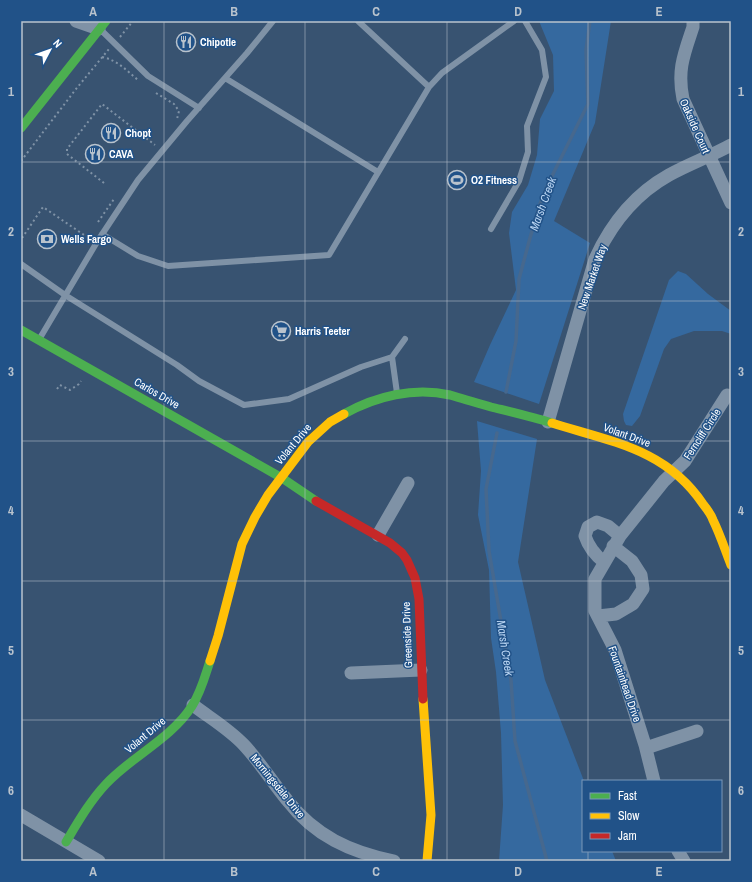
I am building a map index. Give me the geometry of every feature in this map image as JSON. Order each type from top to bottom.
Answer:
[{"type":"street","points":[[21,128],[99,24],[76,21]]},
{"type":"street","name":"Oakside Court","points":[[693,21],[693,27],[680,69],[681,89],[686,109],[731,203]]},
{"type":"street","name":"New Market Way","points":[[548,422],[595,260],[603,243],[624,212],[653,185],[708,156],[731,146]]},
{"type":"street","name":"Carlos Drive","points":[[21,330],[282,478]]},
{"type":"street","name":"Volant Drive","points":[[66,842],[84,813],[106,784],[162,738],[186,715],[193,705],[200,690],[218,636],[242,544],[255,518],[268,495],[308,442],[330,422],[356,407],[398,394],[429,392],[448,395],[548,422],[636,449],[653,457],[674,471],[695,492],[713,519],[731,565]]},
{"type":"street","name":"Ferncliff Circle","points":[[674,471],[685,461],[727,395]]},
{"type":"street","name":"Fountainhead Drive","points":[[654,780],[646,748],[615,650],[595,611],[595,579],[616,541],[664,481],[674,471]]},
{"type":"street","name":"Greenside Drive","points":[[282,478],[317,501],[390,543],[402,553],[415,578],[418,599],[421,670],[431,815],[427,861]]},
{"type":"street","points":[[378,535],[408,483]]},
{"type":"street","points":[[598,616],[616,614],[633,604],[642,589],[641,575],[632,561],[603,524],[597,522],[588,527],[585,536],[588,546],[596,556],[604,562]]},
{"type":"street","points":[[351,672],[421,670]]},
{"type":"street","name":"Morningsdale Drive","points":[[193,705],[243,743],[287,801],[307,822],[337,843],[357,852],[394,861]]},
{"type":"street","points":[[646,748],[697,731]]},
{"type":"street","points":[[21,815],[99,861]]},
{"type":"street","points":[[679,852],[684,861]]},
{"type":"lane","points":[[39,340],[102,234],[138,180],[273,21]]},
{"type":"lane","points":[[358,21],[429,87]]},
{"type":"lane","points":[[102,234],[138,256],[168,266],[329,255],[429,87],[442,73],[514,21]]},
{"type":"lane","points":[[491,229],[519,181],[528,152],[527,126],[546,77],[542,50],[525,21]]},
{"type":"lane","points":[[99,24],[148,76],[199,108]]},
{"type":"lane","points":[[225,78],[378,172]]},
{"type":"lane","points":[[21,264],[65,295],[177,365],[199,381],[244,405],[289,399],[361,367],[392,357],[405,339]]},
{"type":"lane","points":[[392,357],[398,394]]},
{"type":"path","points":[[126,30],[133,21]]},
{"type":"path","points":[[21,161],[102,57],[110,58],[140,81]]},
{"type":"path","points":[[156,93],[174,104],[179,111],[177,120],[173,124]]},
{"type":"path","points":[[104,183],[67,154],[67,149],[102,104],[155,145],[158,142]]},
{"type":"path","points":[[98,222],[114,198]]},
{"type":"path","points":[[22,238],[43,207],[86,236]]},
{"type":"path","points":[[57,389],[60,385],[70,390],[82,380]]},
{"type":"shaded area","points":[[539,21],[611,21],[595,123],[554,221],[590,243],[539,404],[474,382],[516,290],[509,233],[512,212],[528,185],[537,155],[540,119],[554,91],[553,55]]},
{"type":"shaded area","points":[[678,271],[686,274],[708,294],[731,311],[731,334],[722,331],[694,331],[671,339],[664,349],[640,416],[632,426],[626,425],[623,414],[669,280]]},
{"type":"shaded area","points":[[477,421],[537,439],[518,562],[545,680],[584,780],[582,780],[582,852],[612,852],[616,861],[499,861],[503,805],[501,733],[496,672],[491,638],[489,570],[478,515],[481,471]]},
{"type":"waterway","name":"Marsh Creek","points":[[506,392],[516,341],[519,279],[530,238],[540,204],[549,182],[588,104],[586,50],[590,21]]},
{"type":"waterway","name":"Marsh Creek","points":[[497,433],[486,489],[489,551],[511,680],[515,741],[547,861]]},
{"type":"traffic: fast","points":[[21,128],[106,21]]},
{"type":"traffic: fast","points":[[21,330],[282,478],[316,501]]},
{"type":"traffic: fast","points":[[344,414],[369,402],[382,398],[423,392],[450,395],[552,423]]},
{"type":"traffic: fast","points":[[66,842],[89,805],[106,784],[116,774],[162,738],[183,718],[198,695],[210,661]]},
{"type":"traffic: slow","points":[[210,661],[242,544],[255,517],[268,495],[308,442],[330,422],[344,414]]},
{"type":"traffic: slow","points":[[552,423],[616,442],[655,459],[672,471],[688,486],[710,514],[731,565]]},
{"type":"traffic: slow","points":[[423,699],[431,815],[427,861]]},
{"type":"traffic: jam","points":[[316,501],[390,543],[402,553],[407,560],[415,578],[419,599],[423,699]]},
{"type":"place","name":"Chipotle","points":[[186,42]]},
{"type":"place","name":"Chopt","points":[[111,133]]},
{"type":"place","name":"CAVA","points":[[95,154]]},
{"type":"place","name":"O2 Fitness","points":[[457,180]]},
{"type":"place","name":"Wells Fargo","points":[[47,239]]},
{"type":"place","name":"Harris Teeter","points":[[281,331]]}]
